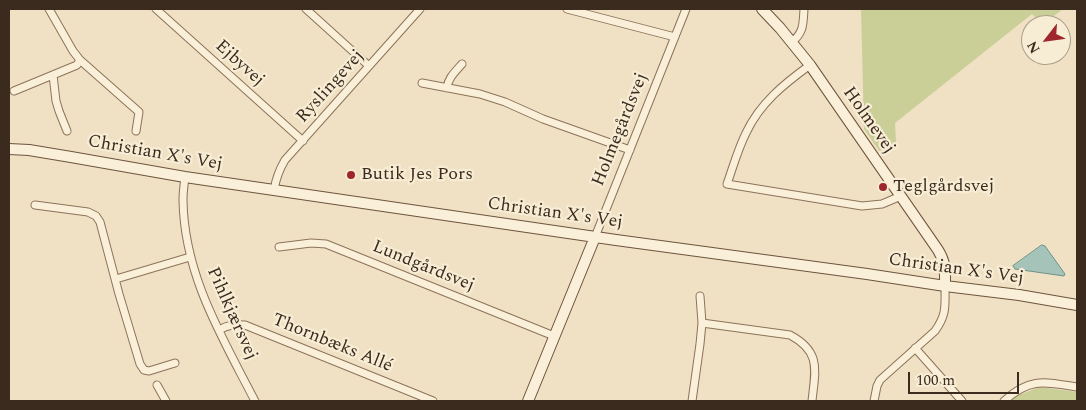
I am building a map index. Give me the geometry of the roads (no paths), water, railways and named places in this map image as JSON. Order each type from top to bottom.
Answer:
[{"type":"street","points":[[49,9],[73,52],[139,112],[136,131]]},
{"type":"street","name":"Ejbyvej","points":[[156,9],[302,141]]},
{"type":"street","points":[[306,9],[370,66]]},
{"type":"street","name":"Ryslingevej","points":[[274,190],[279,168],[285,160],[420,9]]},
{"type":"street","points":[[567,9],[676,37]]},
{"type":"street","name":"Holmegårdsvej","points":[[528,401],[686,9]]},
{"type":"street","name":"Holmevej","points":[[762,9],[810,65],[943,259],[945,286]]},
{"type":"street","points":[[792,42],[800,33],[804,9]]},
{"type":"street","points":[[14,91],[77,65],[80,60]]},
{"type":"street","points":[[447,88],[450,78],[462,64]]},
{"type":"street","points":[[810,65],[788,81],[761,108],[746,132],[727,184],[862,206],[882,204],[901,196]]},
{"type":"street","points":[[53,75],[56,101],[67,131]]},
{"type":"street","points":[[422,83],[480,94],[505,102],[543,119],[630,150]]},
{"type":"street","name":"Christian X's Vej","points":[[9,145],[185,177],[595,237],[1018,295],[1077,305]]},
{"type":"street","name":"Christian X's Vej","points":[[9,149],[29,150]]},
{"type":"street","name":"Pihlkjærsvej","points":[[185,177],[183,198],[185,228],[190,257],[204,298],[255,401]]},
{"type":"street","points":[[35,205],[88,212],[96,216],[100,222],[140,364],[144,370],[149,371],[175,363]]},
{"type":"street","name":"Lundgårdsvej","points":[[278,246],[312,243],[326,244],[554,336]]},
{"type":"street","points":[[116,279],[190,257]]},
{"type":"street","points":[[874,401],[880,380],[935,331],[941,323],[945,310],[945,286]]},
{"type":"street","points":[[692,401],[702,323],[700,296]]},
{"type":"street","points":[[702,323],[790,335],[800,341],[808,348],[814,359],[816,370],[812,401]]},
{"type":"street","name":"Thornbæks Allé","points":[[219,330],[229,325],[245,325],[433,401]]},
{"type":"street","points":[[915,348],[962,401]]},
{"type":"street","points":[[1004,401],[1017,390],[1036,382],[1049,382],[1077,387]]},
{"type":"street","points":[[157,385],[166,401]]},
{"type":"water","points":[[1042,245],[1045,246],[1065,274],[1064,276],[1015,269],[1013,266]]},
{"type":"place","name":"Butik Jes Pors","points":[[351,175]]},
{"type":"place","name":"Teglgårdsvej","points":[[883,187]]}]
